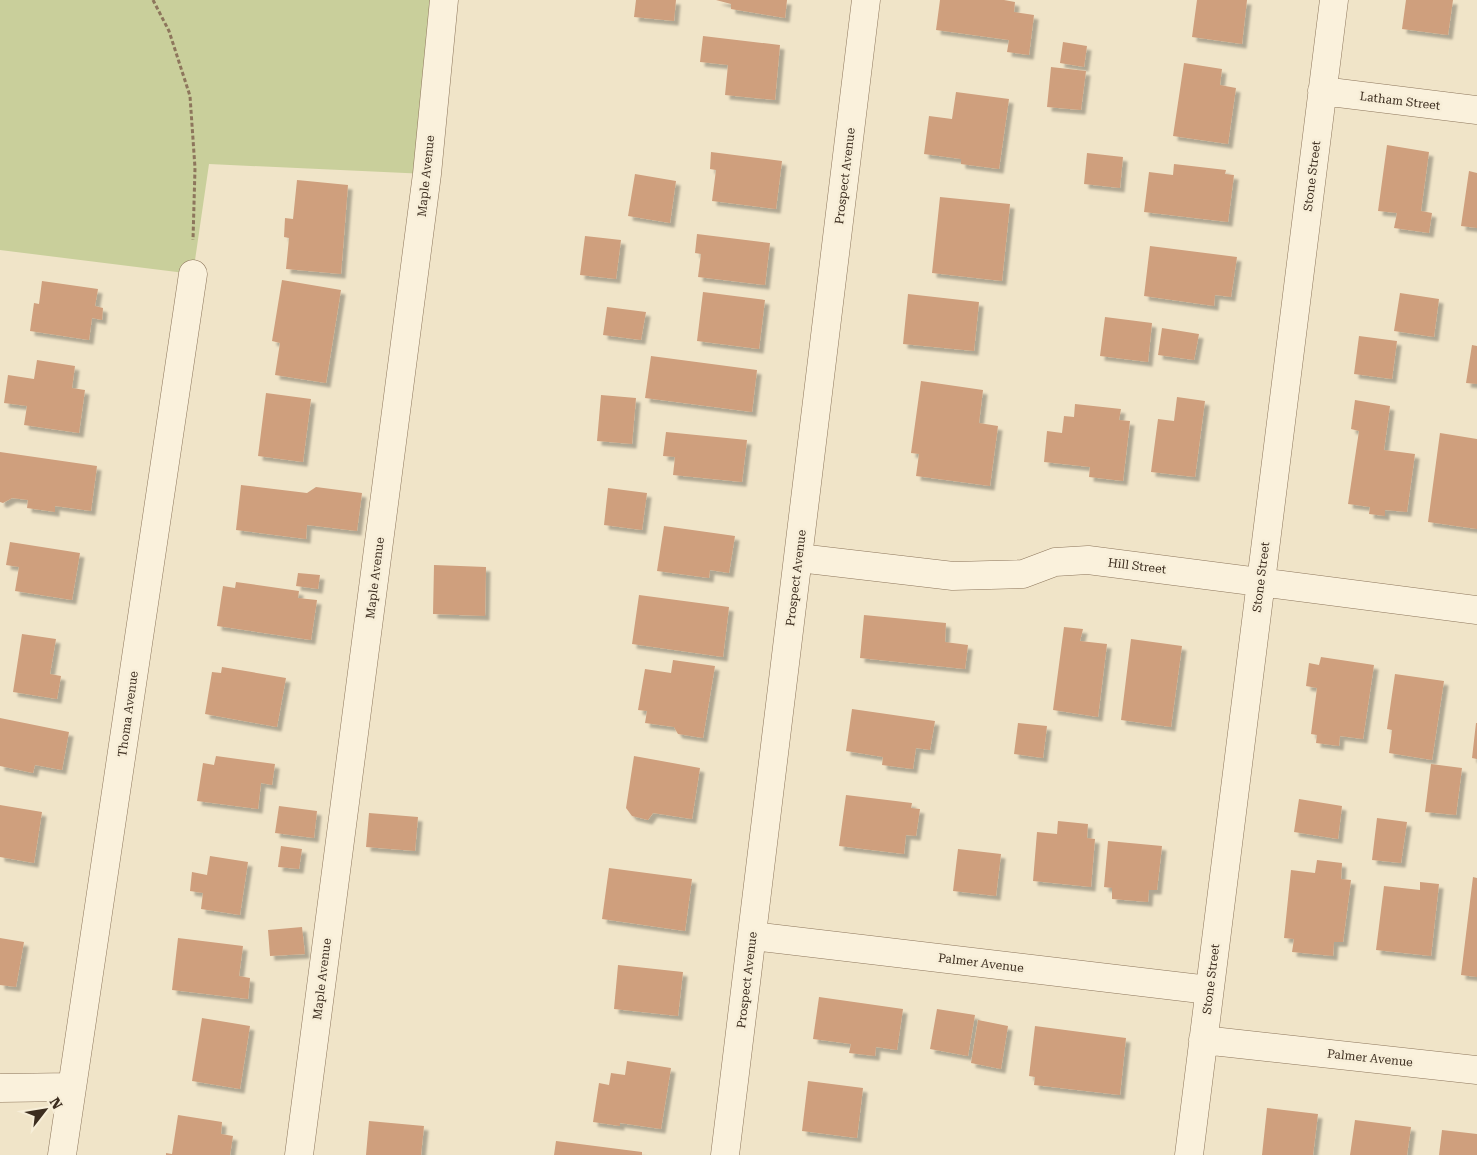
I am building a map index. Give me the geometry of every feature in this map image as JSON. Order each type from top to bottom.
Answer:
[{"type":"street","name":"Maple Avenue","points":[[299,1155],[427,174],[444,0]]},
{"type":"street","name":"Prospect Avenue","points":[[725,1155],[866,0]]},
{"type":"street","name":"Stone Street","points":[[1188,1155],[1334,0]]},
{"type":"street","name":"Latham Street","points":[[1322,91],[1477,110]]},
{"type":"street","name":"Thoma Avenue","points":[[62,1155],[193,274]]},
{"type":"street","name":"Hill Street","points":[[798,558],[953,576],[1023,574],[1056,562],[1088,560],[1477,610]]},
{"type":"street","name":"Palmer Avenue","points":[[752,936],[1209,990]]},
{"type":"street","name":"Palmer Avenue","points":[[1203,1040],[1477,1070]]},
{"type":"street","points":[[0,1088],[72,1088]]},
{"type":"path","points":[[153,0],[169,31],[190,96],[195,168],[193,274]]},
{"type":"green space","points":[[0,0],[444,0],[427,174],[209,164],[193,274],[0,250]]},
{"type":"building","points":[[636,0],[676,0],[674,21],[634,17]]},
{"type":"building","points":[[716,0],[787,0],[785,18],[731,9],[731,4]]},
{"type":"building","points":[[940,0],[1004,0],[1015,2],[1014,12],[1034,15],[1029,55],[1007,52],[1009,40],[936,30]]},
{"type":"building","points":[[1197,0],[1247,0],[1242,44],[1192,37]]},
{"type":"building","points":[[1406,0],[1453,0],[1448,35],[1402,29]]},
{"type":"building","points":[[703,36],[780,45],[775,100],[725,95],[728,65],[700,62]]},
{"type":"building","points":[[1063,42],[1087,46],[1084,67],[1060,63]]},
{"type":"building","points":[[1184,63],[1222,69],[1220,85],[1236,88],[1228,144],[1173,136]]},
{"type":"building","points":[[1051,67],[1086,71],[1081,110],[1047,107]]},
{"type":"building","points":[[956,92],[1009,99],[999,169],[961,164],[961,159],[924,154],[929,116],[952,119]]},
{"type":"building","points":[[1387,145],[1429,152],[1421,211],[1432,213],[1429,233],[1394,228],[1397,213],[1378,211]]},
{"type":"building","points":[[711,152],[782,161],[776,209],[712,201],[716,170],[710,169]]},
{"type":"building","points":[[1087,153],[1123,157],[1120,188],[1084,184]]},
{"type":"building","points":[[1174,164],[1226,170],[1225,174],[1234,175],[1228,222],[1144,212],[1149,172],[1173,175]]},
{"type":"building","points":[[1469,171],[1477,173],[1477,228],[1461,226]]},
{"type":"building","points":[[635,174],[676,181],[670,223],[628,216]]},
{"type":"building","points":[[297,180],[348,185],[341,274],[286,269],[289,238],[284,237],[285,218],[293,219]]},
{"type":"building","points":[[940,197],[1010,204],[1002,281],[932,273]]},
{"type":"building","points":[[697,234],[770,243],[765,285],[698,277],[701,254],[695,253]]},
{"type":"building","points":[[585,236],[621,240],[616,279],[580,275]]},
{"type":"building","points":[[1150,246],[1237,257],[1231,297],[1215,295],[1214,306],[1144,296]]},
{"type":"building","points":[[282,280],[341,290],[326,383],[275,375],[280,343],[272,341]]},
{"type":"building","points":[[42,281],[98,289],[95,306],[103,308],[102,320],[92,318],[89,340],[30,331],[34,303],[39,304]]},
{"type":"building","points":[[703,292],[765,300],[759,349],[697,341]]},
{"type":"building","points":[[1400,293],[1439,299],[1434,337],[1394,331]]},
{"type":"building","points":[[908,294],[979,302],[974,351],[903,344]]},
{"type":"building","points":[[607,307],[646,312],[641,340],[603,335]]},
{"type":"building","points":[[1105,317],[1152,323],[1148,362],[1100,356]]},
{"type":"building","points":[[1162,328],[1199,334],[1194,360],[1158,355]]},
{"type":"building","points":[[1359,336],[1397,341],[1392,379],[1354,374]]},
{"type":"building","points":[[1472,345],[1477,346],[1477,384],[1466,383]]},
{"type":"building","points":[[651,356],[757,370],[752,412],[645,398]]},
{"type":"building","points":[[37,360],[75,366],[72,388],[85,390],[79,433],[24,425],[27,406],[4,403],[8,375],[34,379]]},
{"type":"building","points":[[921,381],[983,390],[979,423],[998,426],[990,486],[916,476],[919,454],[911,453]]},
{"type":"building","points":[[266,393],[311,399],[303,462],[258,456]]},
{"type":"building","points":[[601,395],[636,398],[632,444],[597,441]]},
{"type":"building","points":[[1177,397],[1205,401],[1195,477],[1151,472],[1158,419],[1174,421]]},
{"type":"building","points":[[1355,400],[1390,406],[1384,450],[1415,454],[1407,512],[1385,510],[1385,516],[1369,514],[1370,507],[1348,504],[1359,431],[1351,429]]},
{"type":"building","points":[[1075,404],[1121,409],[1119,420],[1130,421],[1123,481],[1089,477],[1090,467],[1044,462],[1047,431],[1062,433],[1064,416],[1074,417]]},
{"type":"building","points":[[666,432],[747,440],[742,482],[673,475],[675,457],[663,456]]},
{"type":"building","points":[[1440,433],[1477,439],[1477,529],[1428,522]]},
{"type":"building","points":[[0,452],[97,466],[91,511],[55,506],[55,512],[27,508],[28,500],[12,498],[3,503],[0,502]]},
{"type":"building","points":[[241,485],[307,493],[316,487],[362,493],[357,531],[307,525],[306,539],[236,530]]},
{"type":"building","points":[[608,488],[647,493],[642,530],[604,525]]},
{"type":"building","points":[[664,526],[735,536],[729,573],[710,570],[709,578],[657,571]]},
{"type":"building","points":[[10,542],[80,553],[72,600],[15,591],[19,567],[6,565]]},
{"type":"building","points":[[434,565],[486,567],[485,616],[433,614]]},
{"type":"building","points":[[298,573],[320,575],[318,589],[296,586]]},
{"type":"building","points":[[236,582],[299,591],[298,598],[317,600],[311,640],[217,626],[223,586],[235,588]]},
{"type":"building","points":[[639,595],[729,607],[723,657],[632,644]]},
{"type":"building","points":[[864,615],[946,623],[945,642],[968,645],[965,669],[860,658]]},
{"type":"building","points":[[1064,627],[1083,629],[1080,641],[1107,644],[1098,717],[1053,710]]},
{"type":"building","points":[[22,634],[56,639],[50,674],[61,676],[57,699],[13,692]]},
{"type":"building","points":[[1131,639],[1182,646],[1171,727],[1121,720]]},
{"type":"building","points":[[1321,657],[1374,665],[1363,739],[1340,736],[1339,746],[1316,743],[1317,735],[1311,734],[1317,688],[1306,686],[1309,663],[1319,665]]},
{"type":"building","points":[[673,660],[715,666],[703,738],[678,734],[674,727],[645,723],[647,711],[638,710],[645,669],[671,673]]},
{"type":"building","points":[[222,667],[286,678],[277,727],[205,714],[212,672],[221,673]]},
{"type":"building","points":[[1395,674],[1444,681],[1432,760],[1389,753],[1392,730],[1387,729]]},
{"type":"building","points":[[852,709],[935,721],[930,750],[916,748],[913,769],[882,765],[883,757],[846,751]]},
{"type":"building","points":[[0,718],[69,732],[62,770],[35,765],[33,773],[0,766]]},
{"type":"building","points":[[1018,723],[1047,726],[1043,758],[1014,754]]},
{"type":"building","points":[[1477,723],[1477,759],[1472,758]]},
{"type":"building","points":[[216,756],[275,764],[272,785],[261,783],[258,809],[197,801],[203,763],[214,765]]},
{"type":"building","points":[[634,756],[700,768],[692,819],[653,813],[648,820],[632,816],[626,808]]},
{"type":"building","points":[[1431,764],[1462,768],[1456,815],[1425,812]]},
{"type":"building","points":[[846,795],[912,803],[911,808],[920,809],[916,836],[906,835],[904,854],[839,846]]},
{"type":"building","points":[[1299,799],[1342,806],[1338,839],[1294,832]]},
{"type":"building","points":[[0,805],[42,812],[34,863],[0,857]]},
{"type":"building","points":[[279,806],[317,811],[314,838],[275,833]]},
{"type":"building","points":[[369,813],[418,817],[415,851],[366,847]]},
{"type":"building","points":[[1377,818],[1407,822],[1401,863],[1372,860]]},
{"type":"building","points":[[1058,821],[1088,824],[1087,838],[1095,839],[1091,887],[1033,881],[1037,832],[1057,834]]},
{"type":"building","points":[[1108,841],[1162,846],[1157,890],[1149,890],[1148,902],[1112,899],[1112,888],[1104,887]]},
{"type":"building","points":[[281,846],[302,849],[299,869],[278,867]]},
{"type":"building","points":[[958,849],[1001,854],[996,896],[953,891]]},
{"type":"building","points":[[210,856],[248,862],[240,915],[201,909],[203,893],[190,891],[192,872],[207,875]]},
{"type":"building","points":[[1317,860],[1342,863],[1341,879],[1351,880],[1343,942],[1334,942],[1333,956],[1292,952],[1294,939],[1284,938],[1291,870],[1315,873]]},
{"type":"building","points":[[609,868],[692,879],[685,931],[602,919]]},
{"type":"building","points":[[1473,877],[1477,878],[1477,977],[1461,975]]},
{"type":"building","points":[[1420,882],[1439,884],[1431,956],[1376,950],[1384,886],[1420,890]]},
{"type":"building","points":[[302,927],[305,954],[270,956],[268,930]]},
{"type":"building","points":[[0,938],[24,942],[16,987],[0,985]]},
{"type":"building","points":[[178,938],[243,946],[239,976],[250,978],[248,999],[172,990]]},
{"type":"building","points":[[618,965],[683,972],[678,1016],[614,1009]]},
{"type":"building","points":[[819,997],[903,1009],[897,1050],[876,1047],[875,1056],[849,1053],[851,1044],[813,1039]]},
{"type":"building","points":[[937,1009],[975,1015],[968,1056],[930,1049]]},
{"type":"building","points":[[202,1018],[250,1026],[240,1089],[192,1081]]},
{"type":"building","points":[[978,1020],[1008,1026],[1001,1069],[971,1063]]},
{"type":"building","points":[[1035,1026],[1126,1038],[1120,1095],[1034,1085],[1035,1077],[1029,1076]]},
{"type":"building","points":[[627,1061],[671,1068],[661,1129],[620,1123],[620,1126],[593,1122],[599,1083],[609,1085],[611,1073],[625,1075]]},
{"type":"building","points":[[808,1081],[863,1088],[857,1138],[802,1131]]},
{"type":"building","points":[[1267,1108],[1318,1114],[1313,1155],[1262,1155]]},
{"type":"building","points":[[178,1115],[222,1122],[221,1134],[233,1136],[230,1155],[166,1155],[166,1153],[172,1154]]},
{"type":"building","points":[[1355,1120],[1411,1127],[1407,1155],[1350,1155]]},
{"type":"building","points":[[369,1121],[424,1126],[421,1155],[366,1155]]},
{"type":"building","points":[[1442,1130],[1477,1134],[1477,1155],[1439,1155]]},
{"type":"building","points":[[556,1141],[642,1152],[642,1155],[554,1155]]}]
